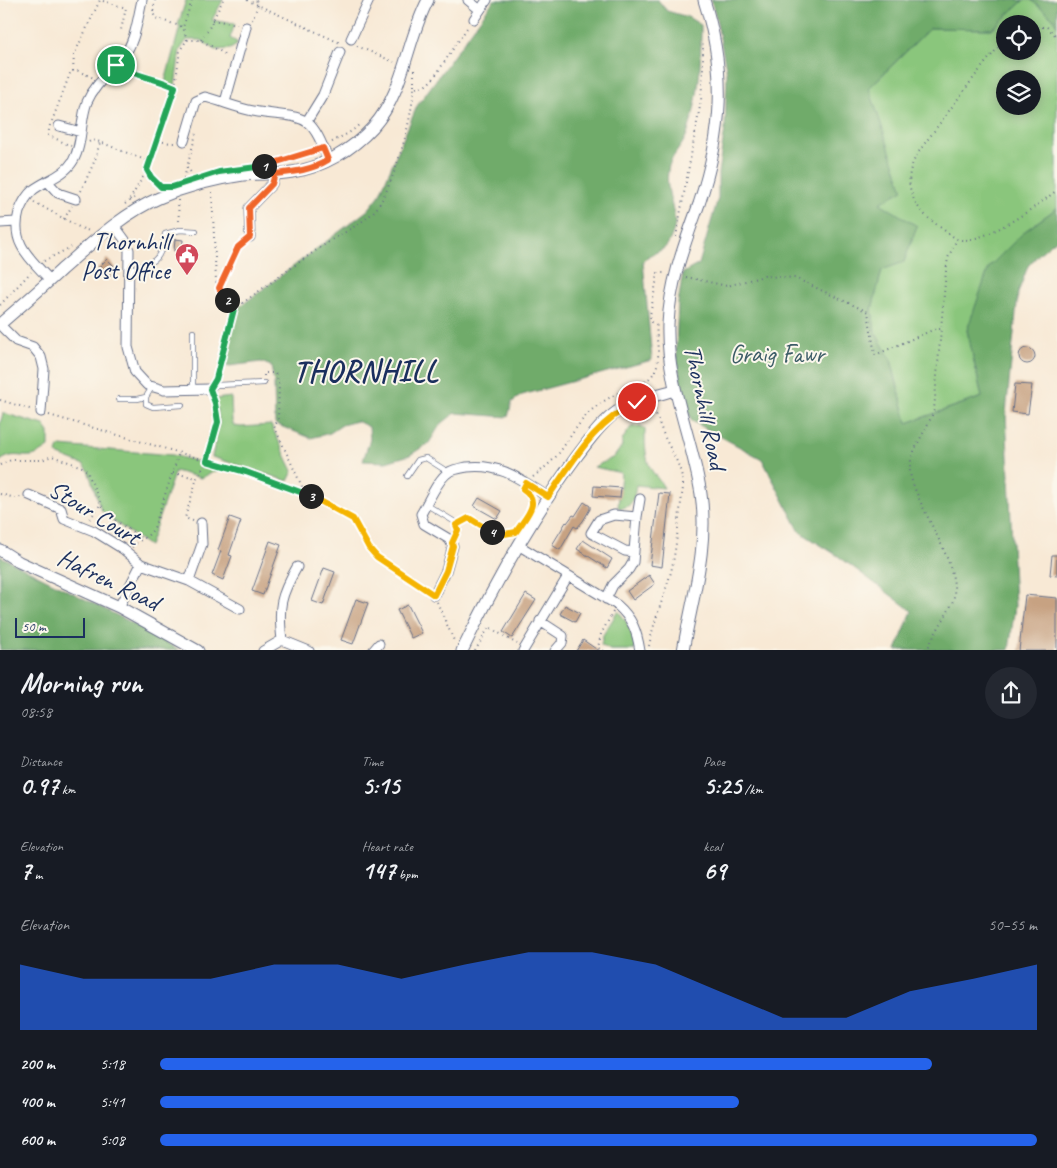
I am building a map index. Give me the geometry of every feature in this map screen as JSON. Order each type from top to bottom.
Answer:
[{"type":"street","points":[[50,280],[23,250],[17,236],[16,222],[21,206],[33,190],[64,172],[73,161],[86,104],[94,88],[116,65],[127,50],[142,0]]},
{"type":"street","points":[[350,42],[369,0]]},
{"type":"street","points":[[468,0],[480,10]]},
{"type":"street","points":[[474,19],[487,0]]},
{"type":"street","name":"Thornhill Road","points":[[683,650],[701,566],[703,515],[701,494],[694,462],[675,390],[669,353],[668,324],[676,271],[710,165],[717,134],[720,96],[719,62],[716,41],[704,0]]},
{"type":"street","points":[[41,412],[44,369],[41,357],[33,347],[16,341],[0,325],[114,225],[158,199],[185,188],[216,180],[271,169],[292,172],[310,168],[342,153],[359,140],[384,113],[401,79],[407,53],[424,1]]},
{"type":"street","points":[[225,102],[246,27]]},
{"type":"street","points":[[307,122],[323,95],[340,52]]},
{"type":"street","points":[[184,141],[196,101],[205,97],[252,111],[293,115],[307,122],[318,133],[328,160]]},
{"type":"street","points":[[59,126],[81,132]]},
{"type":"street","points":[[250,237],[249,208],[272,184],[271,169]]},
{"type":"street","points":[[46,181],[58,193],[76,199]]},
{"type":"street","points":[[0,223],[16,222]]},
{"type":"street","points":[[114,225],[130,250],[128,347],[135,372],[147,385],[164,390],[210,389]]},
{"type":"street","points":[[460,648],[518,545],[548,497],[593,435],[621,409],[675,390]]},
{"type":"street","points":[[434,595],[450,559],[453,546],[449,539],[424,524],[421,514],[441,480],[448,472],[480,466],[500,469],[548,497]]},
{"type":"street","name":"Stour Court","points":[[28,495],[61,509],[64,519],[94,531],[141,564],[189,581],[240,609]]},
{"type":"street","points":[[606,599],[613,585],[633,562],[640,499]]},
{"type":"street","points":[[634,552],[625,551],[592,533],[599,520],[614,515],[637,518]]},
{"type":"street","points":[[189,581],[202,544],[201,523]]},
{"type":"street","points":[[518,545],[626,613],[634,624],[640,650]]},
{"type":"street","name":"Hafren Road","points":[[0,550],[19,562],[119,607],[198,650]]},
{"type":"street","name":"Stour Court","points":[[119,607],[141,564]]},
{"type":"street","points":[[282,640],[280,605],[287,584],[297,567]]},
{"type":"street","points":[[524,650],[568,576]]},
{"type":"street","points":[[540,621],[563,636],[562,643],[556,650]]},
{"type":"street","points":[[263,650],[282,640],[309,650]]},
{"type":"lane","points":[[129,270],[145,266],[159,258],[165,234],[180,230],[196,231]]},
{"type":"lane","points":[[193,332],[193,390]]},
{"type":"lane","points":[[210,389],[218,385],[264,383]]},
{"type":"lane","points":[[152,387],[146,397],[146,404],[153,407],[182,405]]},
{"type":"lane","points":[[119,399],[146,397]]},
{"type":"lane","points":[[407,476],[418,460],[426,458],[448,472]]},
{"type":"lane","points":[[427,505],[456,525],[458,530],[452,543]]},
{"type":"path","points":[[73,71],[74,55],[100,0],[126,8],[121,30]]},
{"type":"path","points":[[155,0],[152,12],[155,18],[183,27]]},
{"type":"path","points":[[187,40],[183,27],[192,0]]},
{"type":"path","points":[[201,40],[223,0]]},
{"type":"path","points":[[246,0],[341,43],[350,42],[399,64]]},
{"type":"path","points":[[414,88],[425,86],[433,79],[474,19]]},
{"type":"path","points":[[1041,28],[1047,28],[1057,37]]},
{"type":"path","points":[[187,40],[201,40],[215,50],[237,60]]},
{"type":"path","points":[[122,207],[129,200],[147,170],[175,87],[180,50],[187,40]]},
{"type":"path","points":[[676,237],[701,101],[704,41]]},
{"type":"path","points":[[996,51],[963,92],[919,153],[910,171],[909,189],[916,206],[957,239],[971,239],[998,230],[1057,190]]},
{"type":"path","points":[[116,65],[175,87]]},
{"type":"path","points":[[201,523],[185,518],[198,478],[207,461],[218,422],[215,403],[210,389],[216,379],[234,309],[364,219],[378,206],[396,167],[412,112],[414,70]]},
{"type":"path","points":[[271,169],[323,148],[352,131],[364,121]]},
{"type":"path","points":[[189,180],[182,182],[198,128]]},
{"type":"path","points":[[64,218],[88,177],[100,142]]},
{"type":"path","points":[[187,167],[196,178]]},
{"type":"path","points":[[147,170],[161,187]]},
{"type":"path","points":[[153,190],[166,187]]},
{"type":"path","points":[[212,190],[216,280],[219,288],[234,309]]},
{"type":"path","points":[[26,197],[79,227],[92,231],[86,236]]},
{"type":"path","points":[[129,200],[137,197]]},
{"type":"path","points":[[177,197],[180,230]]},
{"type":"path","points":[[219,288],[238,247],[250,237]]},
{"type":"path","points":[[927,650],[931,638],[954,598],[954,579],[925,514],[913,483],[910,467],[917,446],[934,410],[946,271],[948,258],[957,239]]},
{"type":"path","points":[[0,305],[37,265],[75,245]]},
{"type":"path","points":[[667,281],[669,271]]},
{"type":"path","points":[[656,325],[651,322],[650,315],[658,273],[666,273]]},
{"type":"path","points":[[684,277],[727,286],[764,276],[795,278],[868,312],[875,355],[935,329],[940,329]]},
{"type":"path","points":[[526,483],[560,452],[567,440],[592,410],[613,396],[645,382],[656,372],[658,361],[656,325],[658,320]]},
{"type":"path","points":[[264,383],[264,373],[275,373],[279,383],[279,408],[278,421],[274,426],[305,494]]},
{"type":"path","points":[[645,382],[666,438],[679,462],[683,488],[667,588],[654,622],[648,650]]},
{"type":"path","points":[[0,400],[246,472],[305,494],[353,519],[369,548],[377,557],[434,595],[460,648]]},
{"type":"path","points":[[126,552],[138,541],[147,538],[154,528],[179,453]]},
{"type":"path","points":[[0,465],[11,460],[42,460],[52,456],[82,467],[87,471],[101,504],[112,518],[143,539]]},
{"type":"path","points":[[173,472],[198,478]]},
{"type":"path","points":[[0,494],[14,498],[28,495]]},
{"type":"path","points":[[84,527],[101,504]]},
{"type":"path","points":[[456,525],[469,518],[499,535],[516,532]]},
{"type":"path","points":[[604,650],[598,648],[601,634],[616,605]]},
{"type":"path","points":[[475,650],[490,627],[524,650]]},
{"type":"green space","points":[[186,0],[223,0],[212,20],[235,24],[230,38],[237,42],[237,45],[230,49],[215,50],[201,40],[187,40],[180,50],[175,87],[165,82],[180,26],[178,25]]},
{"type":"green space","points":[[494,0],[658,0],[667,11],[688,17],[701,25],[700,67],[695,107],[685,139],[669,166],[667,178],[675,223],[674,228],[667,246],[643,261],[652,360],[522,395],[512,402],[508,417],[455,413],[440,425],[429,443],[410,455],[386,462],[363,461],[370,439],[369,427],[357,421],[342,425],[330,433],[311,438],[275,424],[274,383],[271,366],[261,362],[221,367],[238,308],[368,210],[379,196],[417,106]]},
{"type":"green space","name":"Graig Fawr","points":[[711,0],[1024,0],[1007,15],[996,15],[996,25],[992,29],[930,28],[869,88],[903,190],[880,203],[917,226],[904,262],[882,270],[872,309],[875,332],[891,360],[907,423],[982,397],[967,330],[989,267],[1025,231],[1057,208],[1057,239],[1028,266],[1018,293],[1006,413],[1015,606],[1009,650],[896,650],[912,611],[838,556],[800,532],[762,459],[692,421],[683,399],[676,350],[678,303],[683,273],[699,264],[718,198],[718,173],[725,129],[727,73]]},
{"type":"green space","points":[[1024,0],[1031,0],[1053,18],[1057,26],[1057,208],[1025,231],[967,330],[982,397],[907,423],[891,360],[875,332],[872,309],[882,270],[880,203],[869,88],[930,28],[992,29],[996,25],[996,60],[1041,60],[1041,15],[1007,15]]},
{"type":"green space","points":[[1031,0],[1057,0],[1057,26],[1053,18]]},
{"type":"green space","points":[[231,397],[234,426],[271,425],[293,471],[288,481],[212,457],[219,422],[215,399]]},
{"type":"green space","points":[[3,413],[44,425],[49,432],[49,447],[34,455],[12,456],[0,461],[0,424]]},
{"type":"green space","points":[[641,426],[645,429],[646,452],[649,465],[664,488],[636,485],[634,498],[630,504],[623,508],[618,508],[621,473],[594,467],[614,457],[622,446],[622,440],[631,427]]},
{"type":"green space","points":[[60,446],[173,455],[222,468],[201,478],[175,471],[149,546],[109,518],[101,510],[88,470],[84,465],[56,454]]},
{"type":"green space","points":[[0,556],[138,626],[179,650],[0,650]]},
{"type":"green space","points":[[618,611],[630,629],[634,639],[635,650],[610,650],[601,645],[603,635]]},
{"type":"building","points":[[175,239],[183,240],[182,251],[174,251]]},
{"type":"building","points":[[107,259],[115,267],[116,271],[106,279],[97,269]]},
{"type":"building","points":[[1024,348],[1030,348],[1035,353],[1033,362],[1024,364],[1019,359],[1019,353]]},
{"type":"building","points":[[1015,384],[1032,385],[1028,414],[1012,412]]},
{"type":"building","points":[[594,486],[621,488],[620,498],[593,496]]},
{"type":"building","points":[[659,493],[670,494],[662,567],[650,565]]},
{"type":"building","points":[[479,498],[502,511],[497,519],[474,506]]},
{"type":"building","points":[[584,502],[590,506],[590,509],[577,528],[574,526],[560,550],[552,545],[566,522],[573,515],[575,516]]},
{"type":"building","points":[[230,517],[241,521],[229,555],[232,556],[223,580],[212,575],[221,551],[218,550]]},
{"type":"building","points":[[583,540],[612,559],[607,568],[577,549]]},
{"type":"building","points":[[270,541],[281,545],[263,595],[252,591]]},
{"type":"building","points":[[1052,555],[1057,555],[1057,576],[1050,575]]},
{"type":"building","points":[[324,568],[335,572],[323,605],[312,601]]},
{"type":"building","points":[[649,575],[655,584],[633,600],[627,591]]},
{"type":"building","points":[[526,594],[536,600],[512,638],[503,632]]},
{"type":"building","points":[[1025,595],[1057,598],[1057,650],[1019,650]]},
{"type":"building","points":[[356,599],[368,603],[353,644],[341,640]]},
{"type":"building","points":[[408,605],[422,633],[411,638],[397,610]]},
{"type":"building","points":[[565,605],[580,613],[575,622],[560,614]]},
{"type":"building","points":[[583,640],[598,650],[577,650]]},
{"type":"place","name":"Thornhill Post Office","points":[[187,276]]},
{"type":"district","name":"THORNHILL","points":[[366,371]]},
{"type":"route","points":[[116,65],[175,87],[147,170],[161,187],[172,187],[182,182],[219,172],[259,168],[323,148],[328,160],[310,168],[275,174],[272,184],[249,208],[250,237],[238,247],[219,288],[234,309],[216,379],[210,389],[215,403],[218,422],[207,461],[246,472],[310,496],[353,519],[369,548],[377,557],[434,595],[450,559],[452,543],[458,530],[456,525],[469,518],[499,535],[516,532],[532,507],[533,500],[530,494],[523,489],[526,483],[548,497],[593,435],[607,420],[621,409],[637,402]]}]
